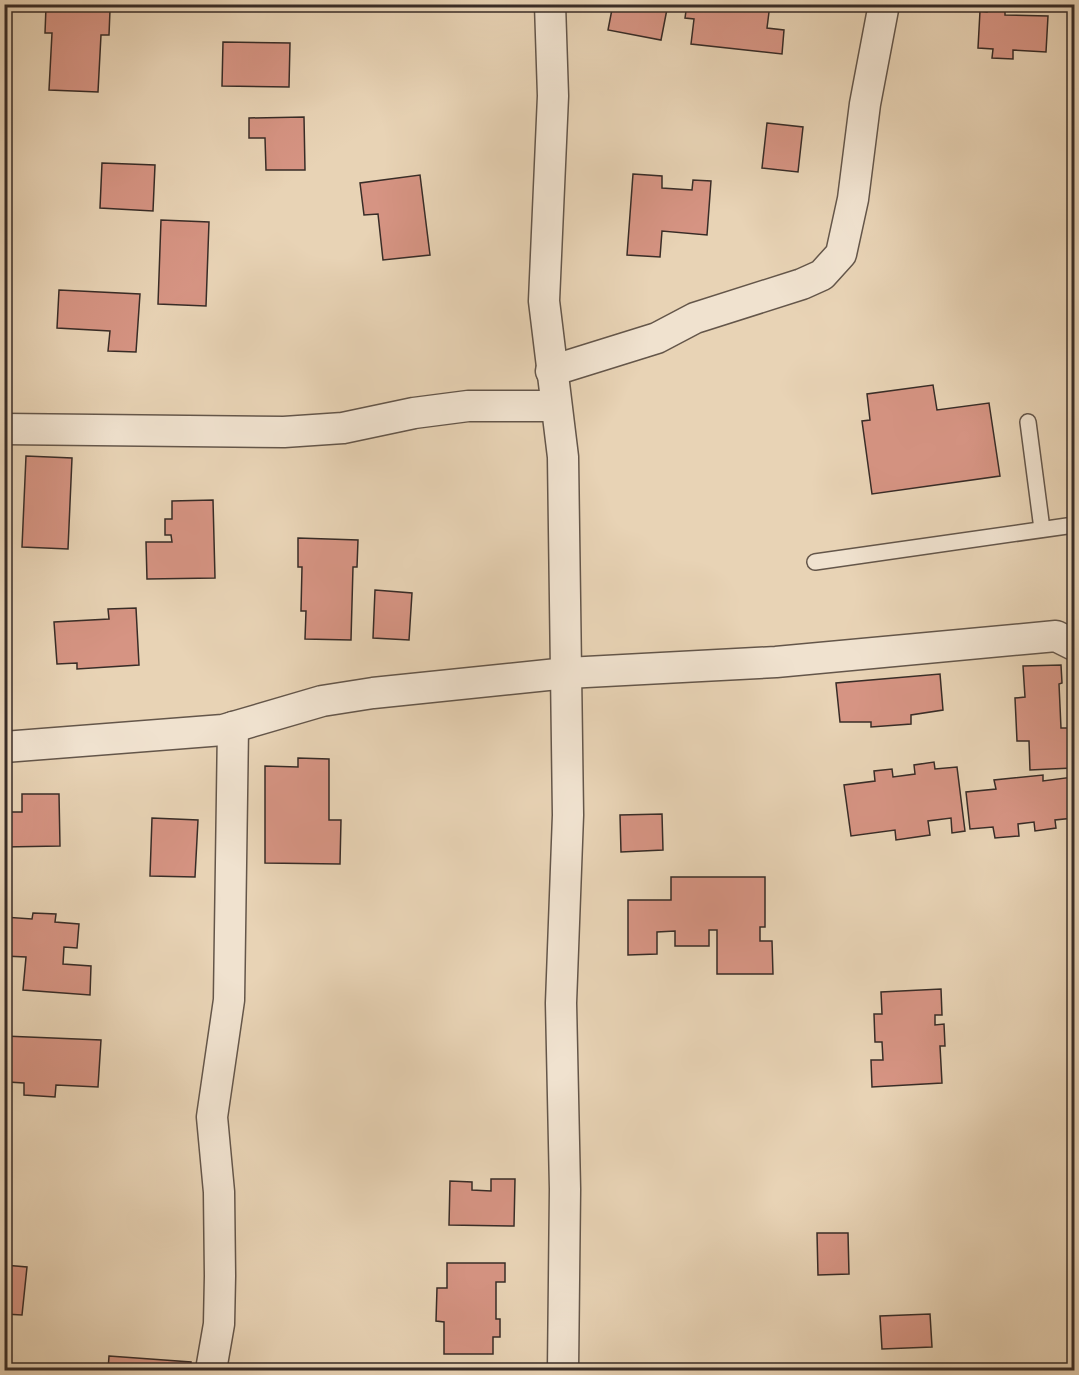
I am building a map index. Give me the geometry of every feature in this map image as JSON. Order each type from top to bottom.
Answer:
[{"type":"street","points":[[550,4],[553,96],[544,302],[563,457],[567,673],[568,815],[561,1003],[565,1189],[563,1371]]},
{"type":"street","points":[[551,371],[657,338],[695,318],[748,303],[822,275],[841,254],[853,199],[866,104],[884,4]]},
{"type":"street","points":[[4,429],[284,432],[344,428],[414,413],[468,406],[556,406]]},
{"type":"street","points":[[4,747],[173,736],[233,728],[322,701],[373,693],[567,673],[776,662],[1044,636],[1056,636],[1074,645]]},
{"type":"street","points":[[210,1371],[219,1324],[219,1192],[212,1117],[230,1000],[233,728]]},
{"type":"lane","points":[[1028,422],[1042,529]]},
{"type":"lane","points":[[815,562],[1074,525]]},
{"type":"building","points":[[613,4],[668,4],[661,40],[608,30]]},
{"type":"building","points":[[687,4],[770,4],[767,28],[784,30],[782,54],[691,44],[694,19],[685,18]]},
{"type":"building","points":[[988,4],[1005,5],[1005,15],[1048,16],[1046,52],[1013,50],[1013,59],[992,58],[993,49],[978,48],[980,11],[987,12]]},
{"type":"building","points":[[46,7],[110,10],[109,35],[101,35],[98,92],[49,90],[52,33],[45,33]]},
{"type":"building","points":[[223,42],[290,43],[289,87],[222,86]]},
{"type":"building","points":[[304,117],[305,170],[266,170],[265,138],[249,138],[249,118]]},
{"type":"building","points":[[767,123],[803,127],[798,172],[762,168]]},
{"type":"building","points":[[102,163],[155,165],[153,211],[100,208]]},
{"type":"building","points":[[633,174],[662,176],[662,188],[692,190],[693,180],[711,181],[707,235],[662,231],[660,257],[627,255]]},
{"type":"building","points":[[420,175],[430,255],[383,260],[378,214],[364,215],[360,183]]},
{"type":"building","points":[[161,220],[209,222],[206,306],[158,304]]},
{"type":"building","points":[[59,290],[140,294],[136,352],[108,351],[110,331],[57,328]]},
{"type":"building","points":[[933,385],[937,410],[989,403],[1000,476],[872,494],[862,421],[870,420],[867,394]]},
{"type":"building","points":[[26,456],[72,458],[68,549],[22,547]]},
{"type":"building","points":[[213,500],[215,578],[147,579],[146,542],[172,542],[171,535],[165,535],[165,519],[172,519],[172,501]]},
{"type":"building","points":[[298,538],[358,540],[357,567],[353,567],[351,640],[305,639],[306,611],[301,611],[302,567],[298,567]]},
{"type":"building","points":[[375,590],[412,593],[409,640],[373,638]]},
{"type":"building","points":[[136,608],[139,665],[77,669],[77,663],[57,664],[54,622],[109,619],[108,609]]},
{"type":"building","points":[[1061,665],[1062,683],[1059,684],[1061,728],[1069,728],[1072,768],[1030,770],[1029,741],[1017,741],[1015,698],[1025,697],[1023,666]]},
{"type":"building","points":[[940,674],[943,710],[911,715],[911,724],[871,727],[871,722],[840,722],[836,683]]},
{"type":"building","points":[[298,758],[329,759],[329,820],[341,820],[340,864],[265,863],[265,766],[298,767]]},
{"type":"building","points":[[934,762],[935,769],[957,767],[965,831],[952,833],[951,818],[928,821],[930,835],[896,840],[895,830],[851,836],[844,785],[875,781],[874,771],[892,769],[893,777],[915,774],[914,765]]},
{"type":"building","points":[[1043,775],[1043,781],[1073,777],[1074,818],[1055,820],[1056,828],[1035,831],[1034,822],[1018,824],[1019,836],[995,838],[993,827],[970,829],[966,792],[996,789],[994,780]]},
{"type":"building","points":[[22,794],[59,794],[60,846],[4,847],[4,812],[22,812]]},
{"type":"building","points":[[662,814],[663,850],[621,852],[620,815]]},
{"type":"building","points":[[152,818],[198,820],[195,877],[150,876]]},
{"type":"building","points":[[671,877],[765,877],[765,927],[760,927],[760,941],[772,941],[773,974],[717,974],[717,930],[709,930],[709,946],[675,946],[675,931],[657,932],[657,954],[628,955],[628,900],[671,900]]},
{"type":"building","points":[[33,913],[56,914],[55,922],[79,924],[77,948],[64,947],[63,964],[91,966],[90,995],[23,990],[26,957],[4,956],[4,917],[32,919]]},
{"type":"building","points":[[941,989],[942,1015],[935,1015],[935,1025],[944,1024],[945,1046],[940,1046],[942,1083],[872,1087],[871,1060],[883,1060],[882,1042],[875,1042],[874,1014],[882,1014],[881,992]]},
{"type":"building","points":[[4,1036],[101,1040],[98,1087],[56,1085],[55,1097],[24,1095],[24,1083],[8,1082],[8,1075],[4,1074]]},
{"type":"building","points":[[491,1179],[515,1179],[514,1226],[449,1225],[450,1181],[472,1182],[472,1190],[491,1191]]},
{"type":"building","points":[[817,1233],[848,1233],[849,1274],[818,1275]]},
{"type":"building","points":[[447,1263],[505,1263],[505,1282],[496,1282],[496,1319],[500,1319],[500,1337],[493,1337],[493,1354],[444,1354],[444,1322],[436,1321],[437,1288],[447,1288]]},
{"type":"building","points":[[4,1265],[27,1267],[22,1315],[4,1314]]},
{"type":"building","points":[[930,1314],[932,1347],[882,1349],[880,1316]]},
{"type":"building","points":[[109,1356],[191,1362],[190,1370],[108,1370]]}]
